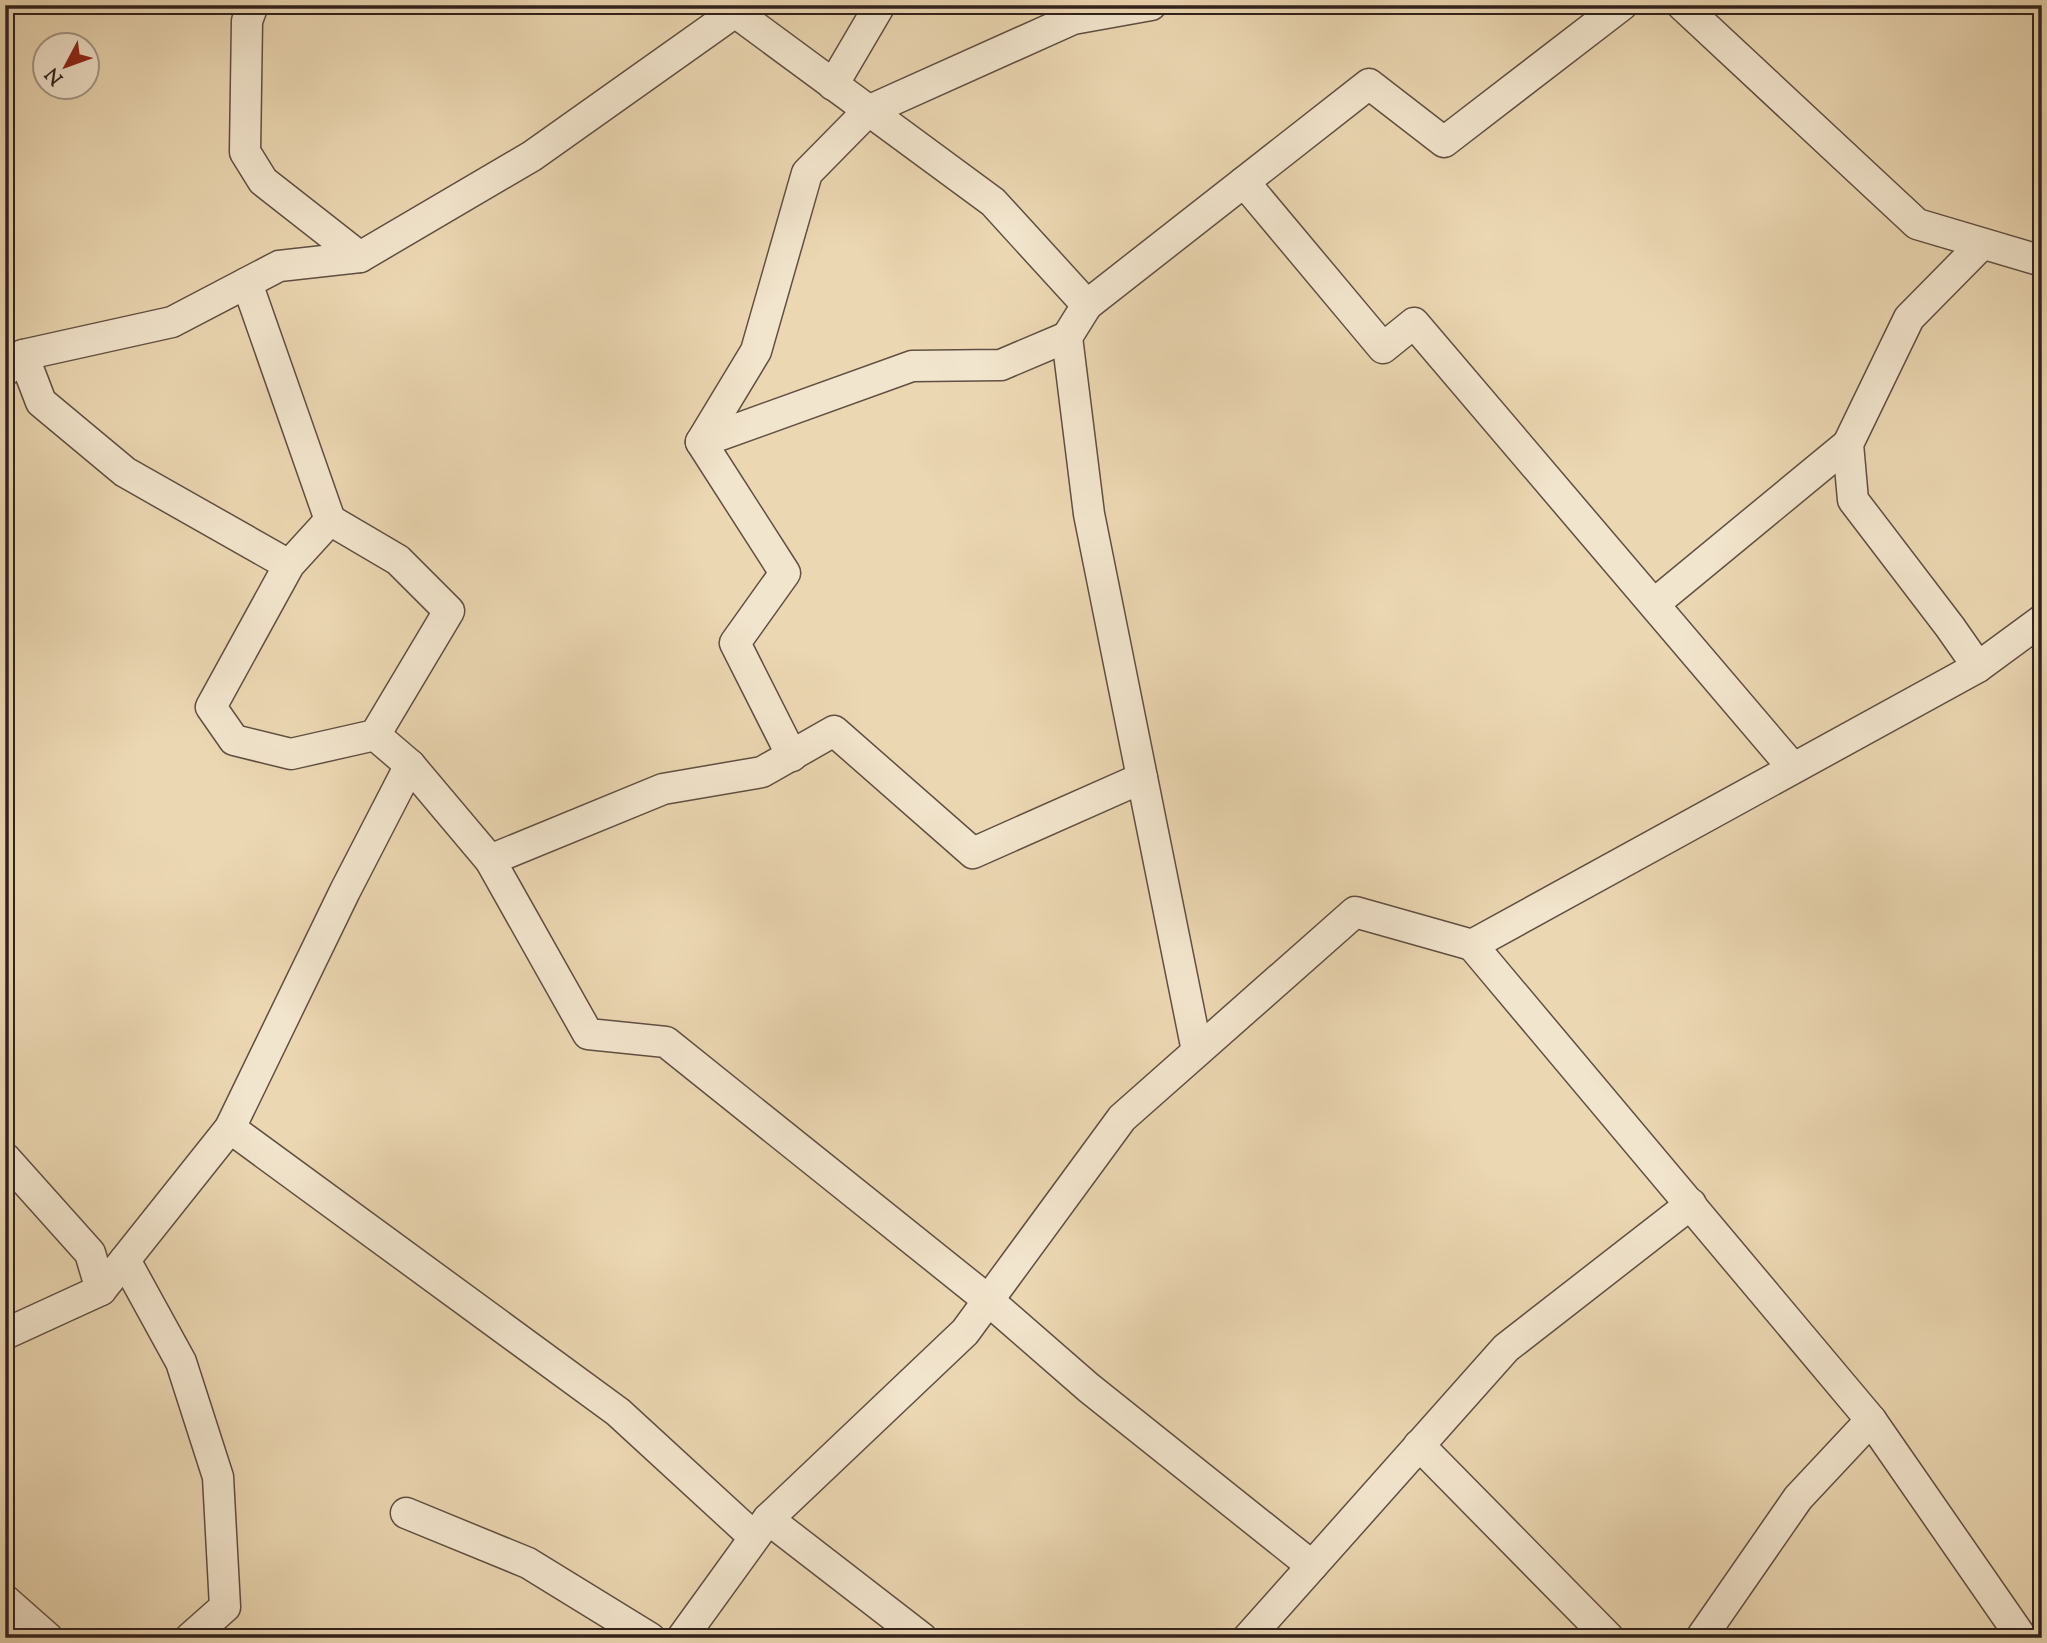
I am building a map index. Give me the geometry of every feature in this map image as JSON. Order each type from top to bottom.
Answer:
[{"type":"street","points":[[253,5],[247,21],[245,152],[263,181],[360,257]]},
{"type":"street","points":[[833,85],[880,5]]},
{"type":"street","points":[[701,442],[756,351],[807,173],[868,111],[1073,19],[1151,5]]},
{"type":"street","points":[[701,442],[912,366],[1002,365],[1067,337],[1087,305],[1369,84],[1444,142],[1622,5]]},
{"type":"street","points":[[1682,5],[1917,224],[2042,261]]},
{"type":"street","points":[[289,565],[125,472],[41,402],[14,363],[172,322],[279,266],[360,257],[532,156],[735,12],[993,202],[1087,305]]},
{"type":"street","points":[[1244,182],[1383,348],[1413,323],[1794,768]]},
{"type":"street","points":[[1654,604],[1848,444],[1909,318],[1982,244]]},
{"type":"street","points":[[247,283],[330,520],[398,559],[449,611],[375,735],[290,754],[234,740],[211,706],[289,565],[330,520]]},
{"type":"street","points":[[1067,337],[1089,514],[1197,1051]]},
{"type":"street","points":[[701,442],[785,573],[735,643],[792,756]]},
{"type":"street","points":[[1848,444],[1853,500],[1978,667]]},
{"type":"street","points":[[1472,945],[1978,667],[2041,622]]},
{"type":"street","points":[[490,860],[663,789],[762,772],[834,731],[973,853],[1142,778]]},
{"type":"street","points":[[375,735],[410,765],[490,860],[587,1034],[666,1042],[988,1300],[1089,1388],[1312,1566]]},
{"type":"street","points":[[5,1334],[101,1290],[230,1128],[345,891],[410,765]]},
{"type":"street","points":[[682,1638],[761,1528],[965,1332],[1122,1118],[1354,912],[1472,945],[1871,1420],[2022,1638]]},
{"type":"street","points":[[230,1128],[618,1412],[761,1528],[922,1638]]},
{"type":"street","points":[[5,1158],[90,1253],[101,1290]]},
{"type":"street","points":[[1248,1638],[1506,1348],[1691,1204]]},
{"type":"street","points":[[125,1260],[181,1362],[218,1477],[225,1607],[190,1638]]},
{"type":"street","points":[[1701,1638],[1798,1498],[1871,1420]]},
{"type":"street","points":[[1419,1446],[1609,1638]]},
{"type":"street","points":[[406,1513],[528,1563],[650,1638]]},
{"type":"street","points":[[5,1600],[48,1638]]}]
